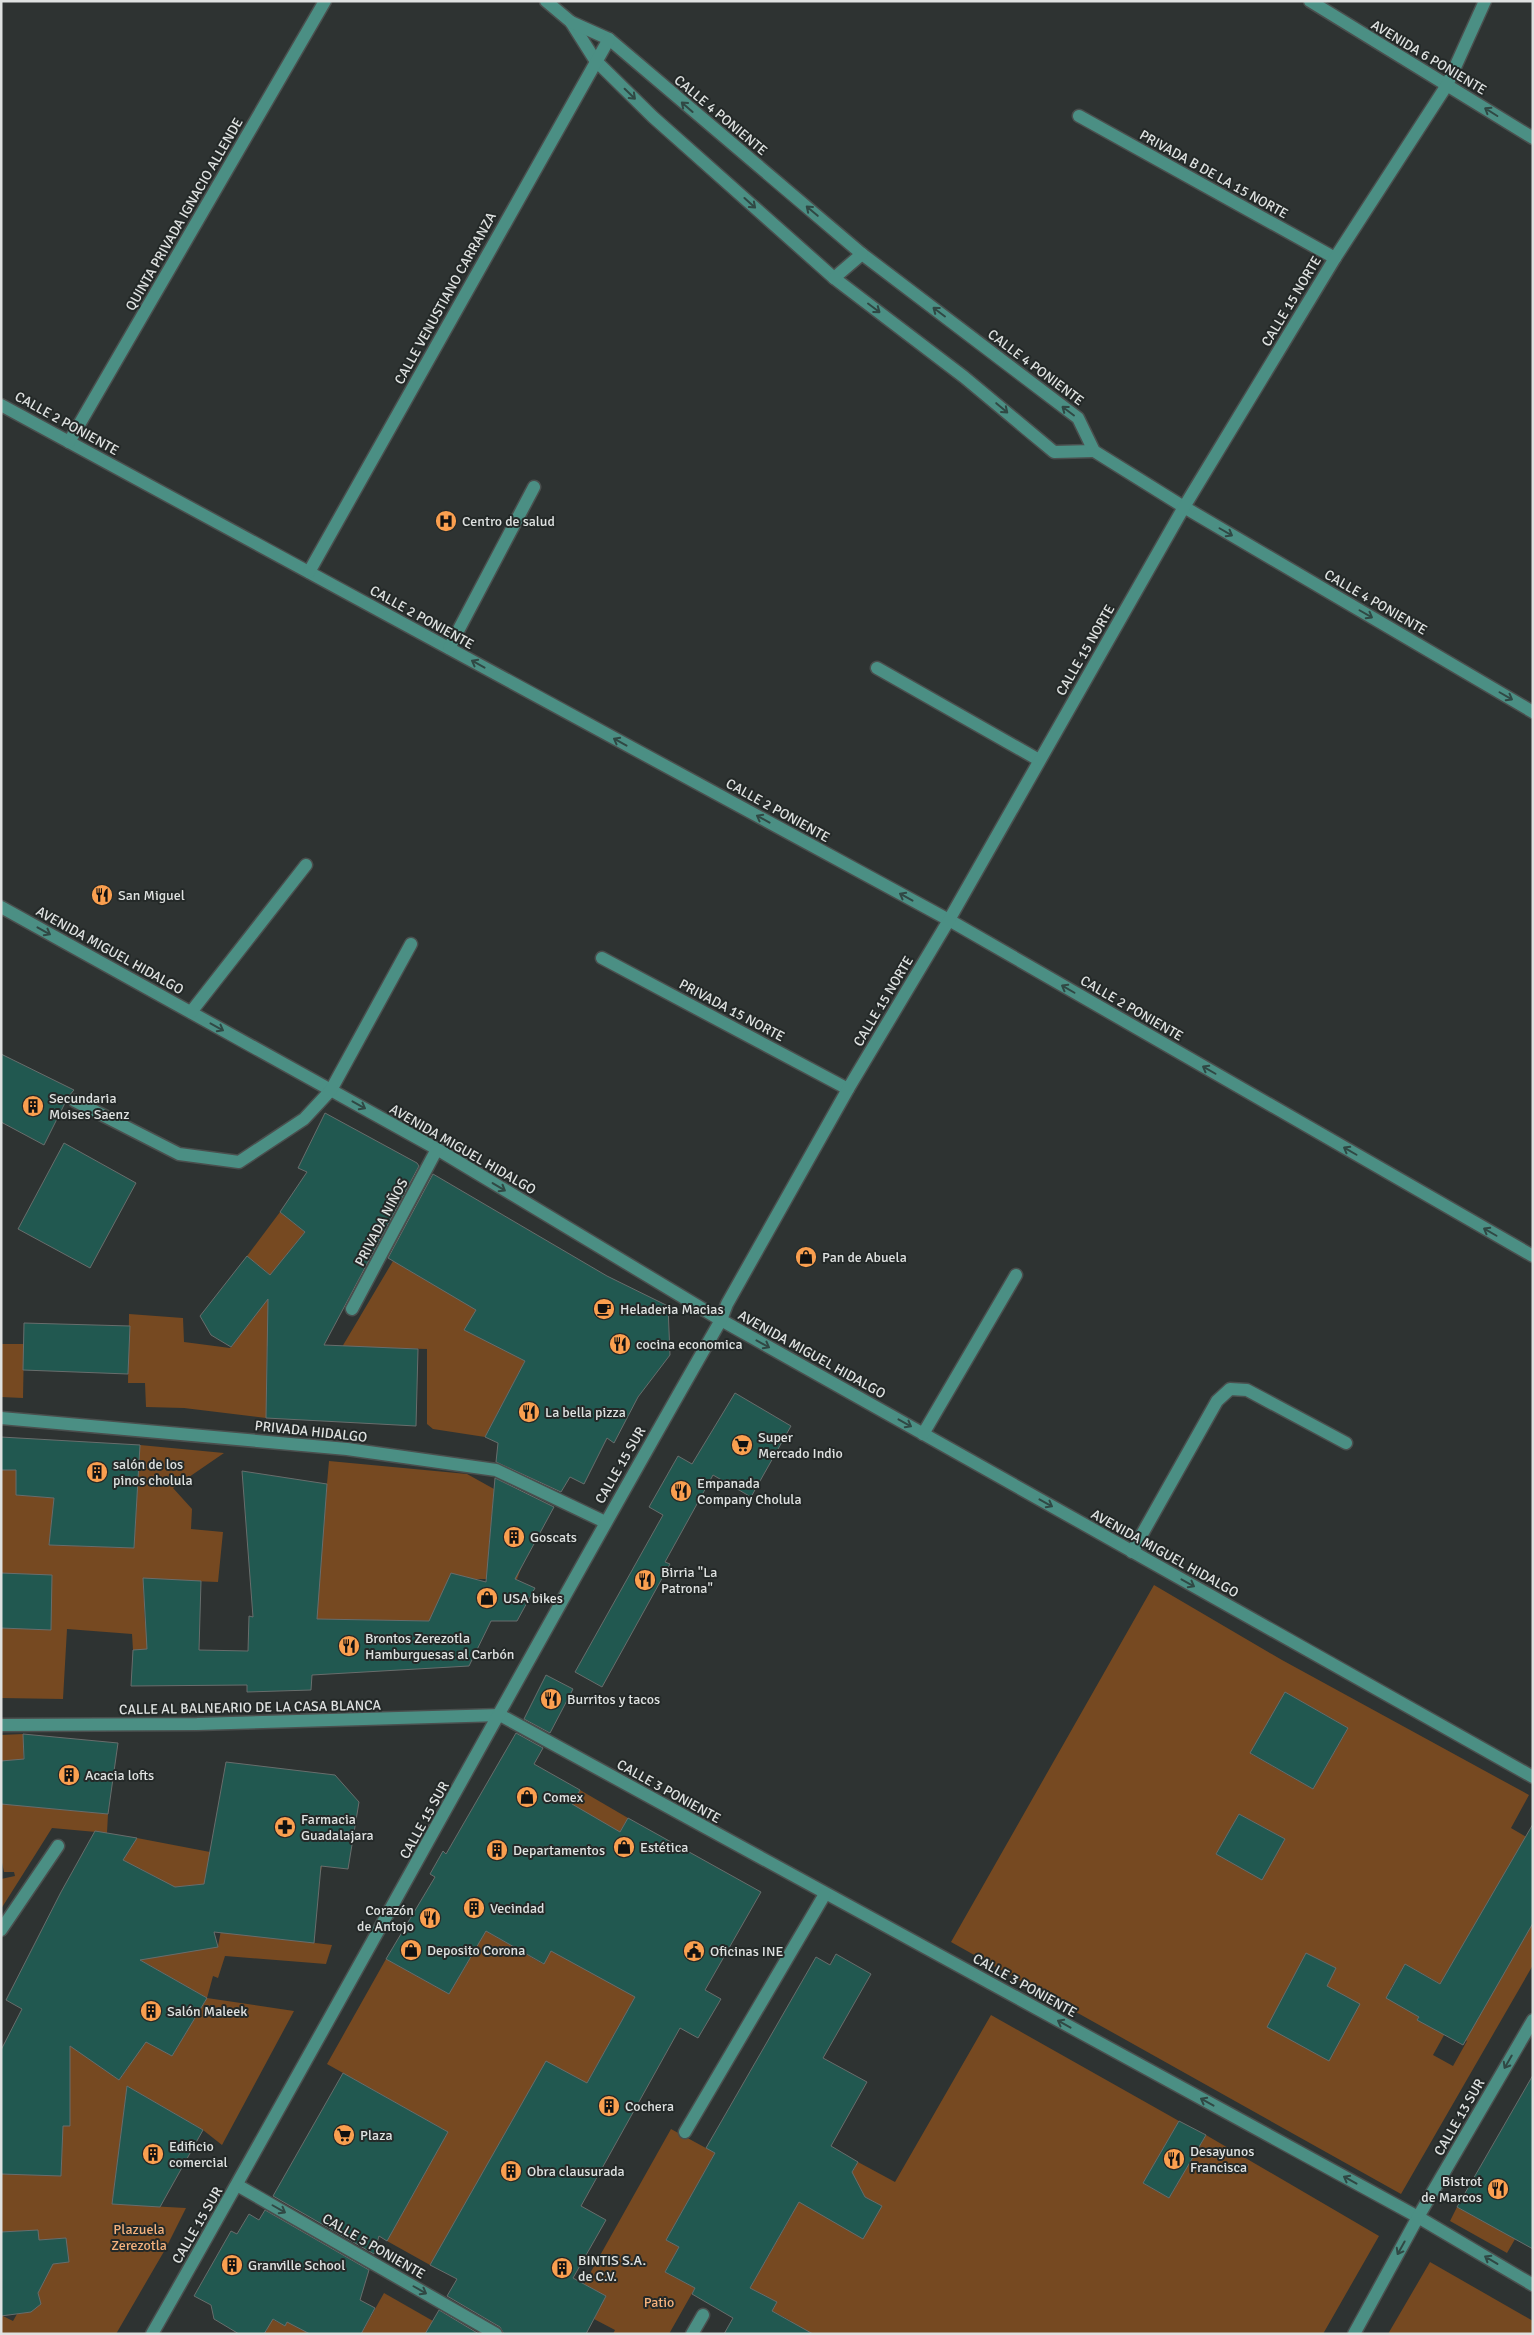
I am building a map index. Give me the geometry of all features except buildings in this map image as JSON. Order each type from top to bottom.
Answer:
[{"type":"street","name":"QUINTA PRIVADA IGNACIO ALLENDE","points":[[69,442],[325,1]]},
{"type":"street","name":"CALLE 4 PONIENTE","points":[[546,1],[571,22],[608,38],[862,254],[1078,418],[1094,451],[1184,507],[1533,712]]},
{"type":"street","name":"AVENIDA 6 PONIENTE","points":[[1310,1],[1533,138]]},
{"type":"street","name":"CALLE 15 NORTE","points":[[721,1320],[727,1304],[848,1089],[949,920],[1184,507],[1335,258],[1447,85],[1485,1]]},
{"type":"street","name":"CALLE 4 PONIENTE","points":[[571,22],[595,60],[654,117],[834,278],[964,377],[1054,452],[1094,451]]},
{"type":"street","name":"CALLE VENUSTIANO CARRANZA","points":[[309,572],[608,38]]},
{"type":"street","name":"PRIVADA B DE LA 15 NORTE","points":[[1079,116],[1335,258]]},
{"type":"street","points":[[834,278],[862,254]]},
{"type":"street","name":"CALLE 2 PONIENTE","points":[[1,405],[949,920],[1533,1256]]},
{"type":"street","points":[[449,648],[534,487]]},
{"type":"street","points":[[877,668],[1039,760]]},
{"type":"street","points":[[191,1012],[306,866]]},
{"type":"street","name":"AVENIDA MIGUEL HIDALGO","points":[[1,907],[437,1149],[721,1320],[1533,1777]]},
{"type":"street","points":[[75,1101],[179,1154],[239,1162],[304,1119],[331,1090],[411,944]]},
{"type":"street","name":"PRIVADA 15 NORTE","points":[[602,958],[848,1089]]},
{"type":"street","name":"PRIVADA NIÑOS","points":[[352,1309],[437,1149]]},
{"type":"street","points":[[923,1434],[1016,1275]]},
{"type":"street","name":"CALLE 15 SUR","points":[[152,2334],[500,1716],[605,1522],[721,1320]]},
{"type":"street","points":[[1132,1552],[1217,1401],[1230,1389],[1247,1390],[1346,1443]]},
{"type":"street","name":"PRIVADA HIDALGO","points":[[1,1418],[347,1449],[496,1470],[605,1522]]},
{"type":"street","name":"CALLE AL BALNEARIO DE LA CASA BLANCA","points":[[1,1726],[197,1724],[500,1716]]},
{"type":"street","name":"CALLE 3 PONIENTE","points":[[500,1716],[1418,2217],[1533,2285]]},
{"type":"street","points":[[1,1930],[58,1846]]},
{"type":"street","points":[[685,2132],[825,1894]]},
{"type":"street","name":"CALLE 13 SUR","points":[[1354,2334],[1418,2217],[1533,2020]]},
{"type":"street","name":"CALLE 5 PONIENTE","points":[[237,2185],[496,2334]]},
{"type":"street","points":[[692,2334],[703,2315]]},
{"type":"green space","points":[[280,1212],[305,1232],[278,1266],[305,1281],[299,1294],[332,1316],[315,1346],[267,1346],[266,1418],[184,1408],[146,1407],[145,1383],[128,1383],[129,1314],[183,1318],[184,1342],[230,1348],[270,1296],[294,1311],[301,1300],[247,1256]]},
{"type":"green space","points":[[393,1261],[477,1309],[525,1361],[485,1437],[433,1429],[427,1424],[427,1349],[342,1347]]},
{"type":"green space","points":[[1,1344],[24,1344],[23,1398],[1,1397]]},
{"type":"green space","points":[[140,1445],[224,1453],[173,1488],[192,1509],[191,1529],[223,1532],[218,1582],[143,1579],[145,1623],[172,1649],[133,1650],[132,1634],[67,1629],[63,1699],[1,1698],[1,1470],[16,1470],[16,1495],[54,1498],[49,1545],[134,1548]]},
{"type":"green space","points":[[329,1461],[467,1474],[494,1489],[488,1559],[522,1566],[517,1579],[472,1579],[435,1621],[315,1619]]},
{"type":"green space","points":[[1154,1585],[1282,1660],[1529,1795],[1511,1828],[1533,1841],[1533,1965],[1401,2194],[951,1942]],"holes":[[[1285,1692],[1348,1728],[1313,1789],[1251,1754]],[[1239,1814],[1285,1839],[1262,1879],[1216,1854]],[[1405,1964],[1464,1997],[1417,2020],[1419,2017],[1411,1999],[1391,1988]],[[1448,2028],[1467,2041],[1453,2066],[1433,2055]]]},
{"type":"green space","points":[[23,1734],[24,1806],[108,1814],[107,1833],[52,1828],[1,1909],[1,1879],[15,1876],[14,1872],[4,1872],[1,1858],[1,1735]]},
{"type":"green space","points":[[580,1790],[628,1818],[616,1839],[568,1813]]},
{"type":"green space","name":"Plazuela Zerezotla","points":[[137,1838],[210,1852],[322,1866],[321,1871],[293,1870],[258,1936],[332,1945],[326,1964],[225,1956],[218,1978],[213,1976],[207,1998],[294,2011],[222,2145],[203,2130],[127,2086],[112,2204],[186,2208],[166,2248],[116,2334],[1,2334],[1,2315],[13,2321],[17,2314],[31,2311],[38,2305],[40,2301],[38,2292],[46,2278],[45,2265],[69,2262],[66,2238],[39,2240],[38,2230],[1,2232],[1,2174],[61,2175],[62,2151],[59,2126],[70,2126],[70,2105],[58,2079],[23,1969],[41,1931],[102,1964],[163,1881],[139,1868],[132,1879],[116,1871]],"holes":[[[202,1884],[207,1899],[223,1920],[218,1946],[196,1950],[177,1887]],[[135,1957],[207,1998],[172,2056],[118,2025],[103,2051],[128,2068],[119,2080],[81,2053]]]},
{"type":"green space","points":[[486,1931],[543,1964],[557,1939],[635,1997],[587,2083],[430,2265],[387,2241],[448,2132],[327,2064],[386,1959],[449,1994]]},
{"type":"green space","points":[[991,2015],[1179,2121],[1143,2183],[1169,2198],[1206,2135],[1379,2236],[1323,2334],[784,2334],[791,2321],[772,2311],[777,2302],[750,2288],[793,2213],[750,2189],[882,2206],[865,2197],[858,2184],[849,2178],[858,2162],[895,2182]]},
{"type":"green space","name":"Patio","points":[[671,2129],[715,2153],[666,2240],[679,2247],[665,2272],[695,2288],[669,2334],[613,2334],[615,2330],[594,2319],[606,2296],[584,2284]]},
{"type":"green space","points":[[1457,2207],[1484,2222],[1533,2208],[1507,2253],[1450,2221]]},
{"type":"green space","points":[[1430,2262],[1533,2321],[1533,2334],[1388,2334]]},
{"type":"green space","points":[[384,2293],[433,2321],[425,2334],[361,2334]]},
{"type":"green space","points":[[266,2316],[285,2326],[287,2322],[323,2334],[264,2334],[267,2330]]},
{"type":"place","name":"Centro de salud","points":[[446,521]]},
{"type":"place","name":"San Miguel","points":[[102,895]]},
{"type":"place","name":"Secundaria Moises Saenz","points":[[33,1106]]},
{"type":"place","name":"Pan de Abuela","points":[[806,1257]]},
{"type":"place","name":"Heladeria Macias","points":[[604,1309]]},
{"type":"place","name":"cocina economica","points":[[620,1344]]},
{"type":"place","name":"La bella pizza","points":[[529,1412]]},
{"type":"place","name":"Super Mercado Indio","points":[[742,1445]]},
{"type":"place","name":"salón de los pinos cholula","points":[[97,1472]]},
{"type":"place","name":"Empanada Company Cholula","points":[[681,1491]]},
{"type":"place","name":"Goscats","points":[[514,1537]]},
{"type":"place","name":"Birria \"La Patrona\"","points":[[645,1580]]},
{"type":"place","name":"USA bikes","points":[[487,1598]]},
{"type":"place","name":"Brontos Zerezotla Hamburguesas al Carbón","points":[[349,1646]]},
{"type":"place","name":"Burritos y tacos","points":[[551,1699]]},
{"type":"place","name":"Acacia lofts","points":[[69,1775]]},
{"type":"place","name":"Comex","points":[[527,1797]]},
{"type":"place","name":"Farmacia Guadalajara","points":[[285,1827]]},
{"type":"place","name":"Estética","points":[[624,1847]]},
{"type":"place","name":"Departamentos","points":[[497,1850]]},
{"type":"place","name":"Vecindad","points":[[474,1908]]},
{"type":"place","name":"Corazón de Antojo","points":[[430,1918]]},
{"type":"place","name":"Deposito Corona","points":[[411,1950]]},
{"type":"place","name":"Oficinas INE","points":[[694,1951]]},
{"type":"place","name":"Salón Maleek","points":[[151,2011]]},
{"type":"place","name":"Cochera","points":[[609,2106]]},
{"type":"place","name":"Plaza","points":[[344,2135]]},
{"type":"place","name":"Edificio comercial","points":[[153,2154]]},
{"type":"place","name":"Desayunos Francisca","points":[[1174,2159]]},
{"type":"place","name":"Obra clausurada","points":[[511,2171]]},
{"type":"place","name":"Bistrot de Marcos","points":[[1498,2189]]},
{"type":"place","name":"Granville School","points":[[232,2265]]},
{"type":"place","name":"BINTIS S.A. de C.V.","points":[[562,2268]]}]
